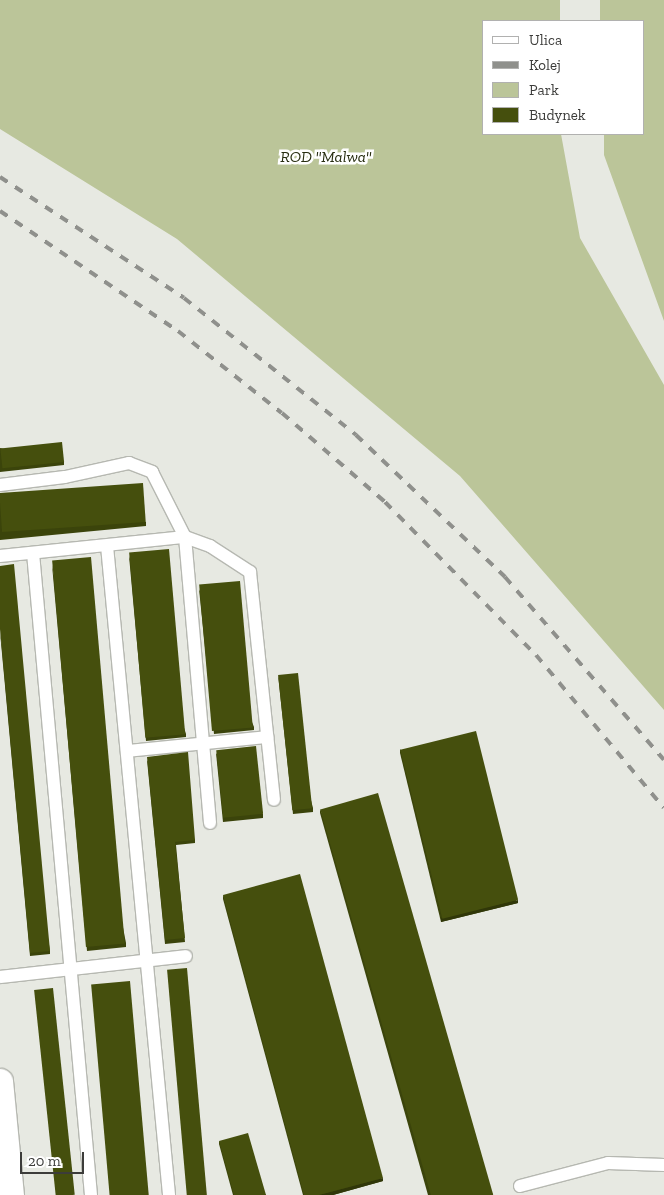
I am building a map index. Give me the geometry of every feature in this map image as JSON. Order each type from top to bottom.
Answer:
[{"type":"street","points":[[0,1081],[11,1195]]},
{"type":"lane","points":[[0,485],[65,478],[129,463],[152,472],[185,537],[210,823]]},
{"type":"lane","points":[[0,556],[185,537],[210,546],[250,572],[274,800]]},
{"type":"lane","points":[[107,546],[169,1195]]},
{"type":"lane","points":[[33,553],[91,1195]]},
{"type":"lane","points":[[127,751],[267,737]]},
{"type":"lane","points":[[0,977],[186,956]]},
{"type":"lane","points":[[520,1186],[608,1163],[664,1165]]},
{"type":"green space","name":"ROD \"Malwa\"","points":[[0,0],[560,0],[560,20],[482,20],[482,135],[561,135],[580,238],[664,385],[664,710],[460,476],[177,239],[0,129]]},
{"type":"green space","points":[[600,0],[664,0],[664,321],[604,155],[604,135],[644,135],[644,20],[600,20]]},
{"type":"building","points":[[62,442],[64,462],[2,468],[0,448]]},
{"type":"building","points":[[143,483],[146,522],[2,532],[0,493]]},
{"type":"building","points":[[169,549],[185,734],[145,738],[129,552]]},
{"type":"building","points":[[91,557],[125,944],[86,947],[52,560]]},
{"type":"building","points":[[14,564],[50,951],[30,953],[0,629],[0,566]]},
{"type":"building","points":[[240,581],[253,727],[212,731],[199,585]]},
{"type":"building","points":[[298,673],[312,808],[292,810],[278,675]]},
{"type":"building","points":[[476,731],[518,900],[442,919],[400,750]]},
{"type":"building","points":[[256,746],[263,814],[223,818],[216,750]]},
{"type":"building","points":[[188,752],[195,840],[175,842],[185,938],[165,940],[147,757]]},
{"type":"building","points":[[378,793],[493,1195],[431,1195],[320,810]]},
{"type":"building","points":[[300,874],[383,1178],[319,1195],[304,1195],[223,895]]},
{"type":"building","points":[[187,968],[207,1195],[187,1195],[167,970]]},
{"type":"building","points":[[130,981],[149,1195],[110,1195],[91,984]]},
{"type":"building","points":[[53,988],[75,1195],[56,1195],[34,990]]},
{"type":"building","points":[[248,1133],[266,1195],[234,1195],[219,1141]]},
{"type":"railway","points":[[0,177],[184,298],[356,435],[505,577],[664,760]]},
{"type":"railway","points":[[0,211],[178,331],[282,413],[385,502],[536,655],[664,808]]}]
